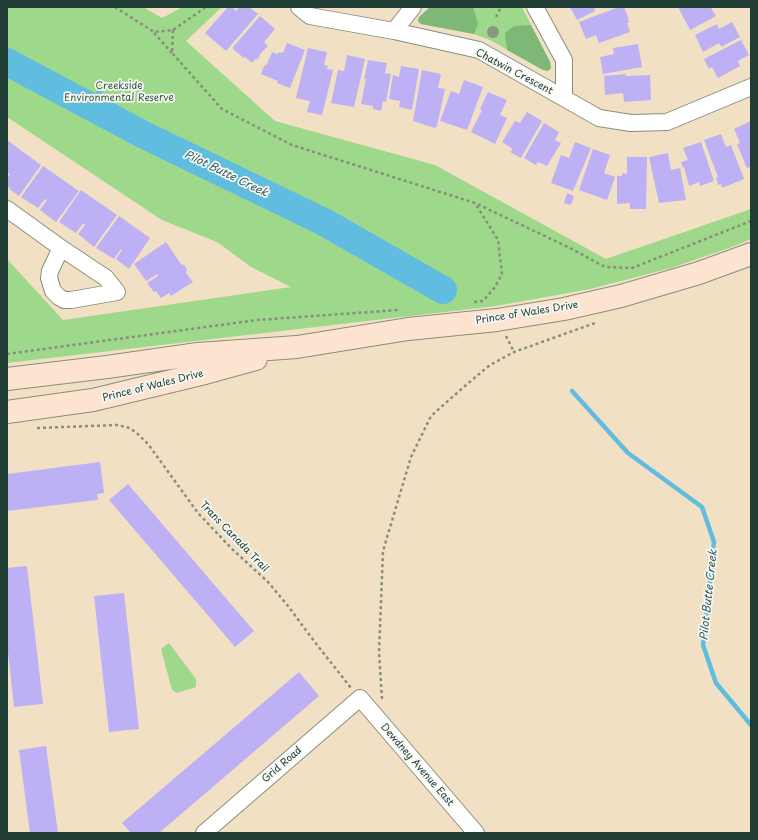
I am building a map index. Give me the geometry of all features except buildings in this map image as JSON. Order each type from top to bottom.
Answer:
[{"type":"main road","name":"Prince of Wales Drive","points":[[7,379],[198,354],[297,346],[408,329],[497,320],[564,309],[621,296],[699,273],[751,254]]},
{"type":"main road","name":"Prince of Wales Drive","points":[[7,412],[93,400],[205,373],[297,346]]},
{"type":"street","name":"Chatwin Crescent","points":[[299,7],[310,16],[479,50],[598,118],[631,124],[667,122],[751,87]]},
{"type":"street","points":[[394,32],[413,7]]},
{"type":"street","name":"Chatwin Crescent","points":[[536,7],[564,60],[564,98]]},
{"type":"street","points":[[7,209],[61,248]]},
{"type":"street","name":"Dewdney Avenue East","points":[[360,698],[476,833]]},
{"type":"street","name":"Grid Road","points":[[204,833],[360,698]]},
{"type":"path","points":[[115,7],[154,32],[222,109],[292,146],[475,203],[570,248],[605,267],[632,268],[751,221]]},
{"type":"path","points":[[154,32],[173,30],[206,7]]},
{"type":"path","points":[[496,17],[501,7]]},
{"type":"path","points":[[172,54],[173,30]]},
{"type":"path","points":[[468,303],[483,301],[495,287],[502,274],[498,240],[475,203]]},
{"type":"path","points":[[7,354],[257,320],[399,310]]},
{"type":"path","points":[[377,718],[382,706],[379,652],[383,551],[411,457],[431,416],[490,365],[514,352],[600,321]]},
{"type":"path","name":"Trans Canada Trail","points":[[30,428],[116,425],[130,428],[139,435],[148,444],[198,513],[232,549],[268,582],[360,698]]},
{"type":"green space","name":"Creekside Environmental Reserve","points":[[7,7],[143,7],[162,18],[183,7],[222,7],[186,41],[275,121],[435,165],[606,259],[751,209],[751,239],[671,268],[590,289],[496,306],[7,363],[7,259],[63,320],[291,287],[251,267],[217,242],[162,220],[7,117]]},
{"type":"green space","points":[[430,7],[522,7],[550,62],[551,68],[548,71],[543,70],[490,40],[474,34],[421,24],[418,21],[419,17]]},
{"type":"green space","points":[[430,7],[473,7],[478,24],[474,34],[421,24],[418,21],[419,17]]},
{"type":"green space","points":[[531,25],[550,62],[551,68],[548,71],[543,70],[507,50],[505,33],[514,26]]},
{"type":"green space","points":[[169,643],[196,679],[196,687],[177,693],[172,690],[161,649]]},
{"type":"waterway","name":"Pilot Butte Creek","points":[[7,62],[144,135],[324,222],[443,290]]},
{"type":"waterway","points":[[80,101],[91,99],[100,92]]},
{"type":"waterway","name":"Pilot Butte Creek","points":[[572,391],[628,453],[702,507],[714,542],[703,645],[716,683],[751,725]]}]
